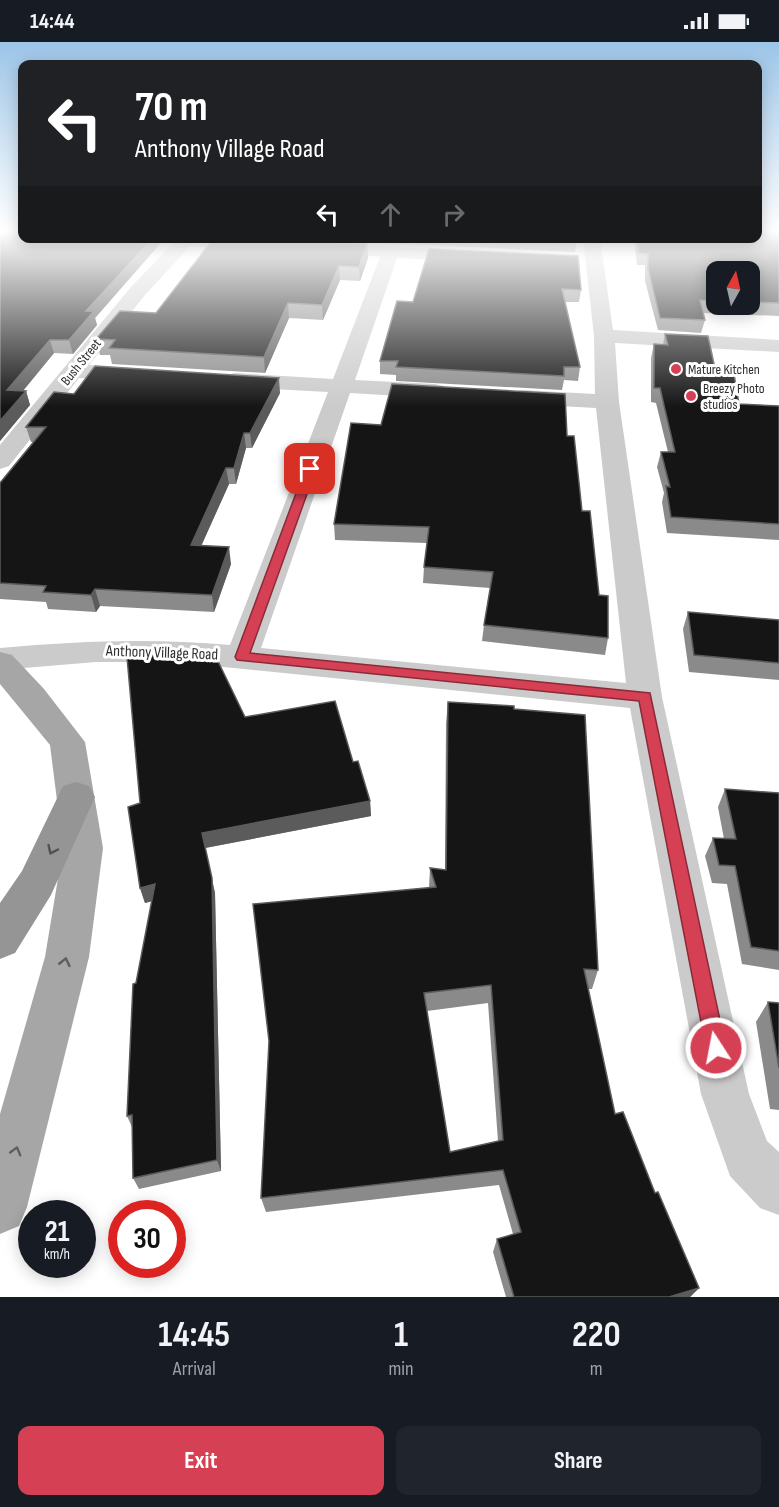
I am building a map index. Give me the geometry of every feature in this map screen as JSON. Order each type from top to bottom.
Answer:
[{"type":"highway","points":[[0,939],[37,883],[76,797]]},
{"type":"main road","name":"Anthony Village Road","points":[[0,661],[66,742],[83,848],[67,957],[0,1207]]},
{"type":"street","name":"Bush Street","points":[[0,461],[138,291]]},
{"type":"street","points":[[242,657],[376,291]]},
{"type":"street","points":[[595,291],[604,336],[607,402],[645,697],[725,1094],[748,1158],[779,1189]]},
{"type":"street","points":[[604,336],[779,346]]},
{"type":"street","points":[[74,371],[155,375]]},
{"type":"street","points":[[213,379],[460,393]]},
{"type":"street","points":[[496,395],[607,402]]},
{"type":"street","name":"Anthony Village Road","points":[[0,661],[96,651],[174,651],[645,697]]},
{"type":"building","points":[[0,291],[105,291],[86,311],[94,311],[69,340],[50,340],[7,390],[26,391],[0,421]]},
{"type":"building","points":[[173,291],[328,291],[322,305],[288,303],[264,357],[109,348],[115,340],[96,339],[120,311],[156,313]]},
{"type":"building","points":[[416,291],[562,291],[580,367],[564,367],[564,376],[396,367],[398,361],[380,361],[397,301],[413,302]]},
{"type":"building","points":[[653,291],[706,291],[706,300],[700,300],[705,320],[660,318]]},
{"type":"building","points":[[760,291],[779,291],[779,303],[760,302]]},
{"type":"building","points":[[665,334],[708,336],[716,373],[734,374],[739,404],[779,406],[779,524],[671,517],[666,486],[670,487],[661,452],[675,452],[660,388],[654,388],[654,344],[668,345]]},
{"type":"building","points":[[95,366],[279,378],[250,433],[244,433],[234,468],[226,468],[191,545],[229,547],[212,595],[95,589],[91,595],[43,592],[46,586],[0,583],[0,483],[46,427],[26,427],[54,392],[74,394]]},
{"type":"building","points":[[392,384],[565,394],[567,436],[574,436],[582,511],[590,511],[599,595],[608,596],[608,638],[484,625],[493,572],[424,567],[429,527],[334,524],[351,423],[381,425]]},
{"type":"building","points":[[688,612],[779,620],[779,663],[694,655]]},
{"type":"building","points":[[214,653],[245,717],[335,701],[353,762],[358,761],[370,801],[202,833],[212,878],[217,1160],[133,1178],[132,1115],[127,1116],[133,984],[136,983],[155,884],[140,888],[128,807],[140,803],[127,657]]},
{"type":"building","points":[[448,702],[514,706],[514,709],[585,715],[598,970],[584,969],[615,1114],[623,1112],[655,1193],[658,1192],[699,1288],[669,1297],[514,1297],[497,1239],[521,1232],[503,1170],[261,1198],[269,1041],[253,904],[436,887],[430,868],[446,870]],"holes":[[[491,985],[503,1140],[450,1152],[424,993]]]},
{"type":"building","points":[[725,789],[779,793],[779,951],[751,947],[735,866],[719,865],[713,838],[736,839]]},
{"type":"building","points":[[768,1002],[779,1003],[779,1068]]},
{"type":"place","name":"Mature Kitchen","points":[[676,369]]},
{"type":"place","name":"Breezy Photo studios","points":[[691,396]]},
{"type":"route","points":[[310,469],[242,657],[645,697],[716,1048]]}]
